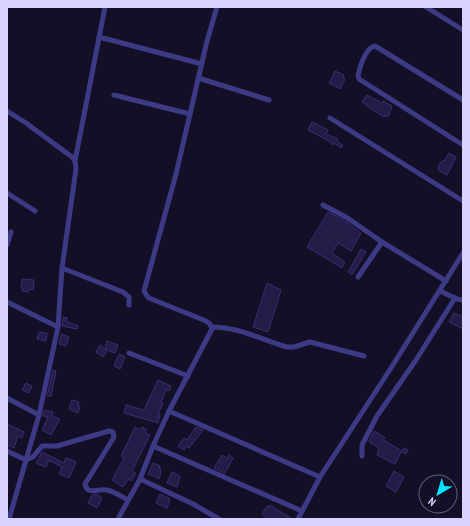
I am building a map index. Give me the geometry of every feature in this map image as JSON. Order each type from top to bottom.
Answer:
[{"type":"street","points":[[10,519],[40,415],[58,327],[62,268],[75,174],[75,161],[105,7]]},
{"type":"street","points":[[217,7],[207,41],[176,174],[144,291],[146,296],[206,321],[212,327],[244,332],[287,347],[294,347],[310,342],[364,356]]},
{"type":"street","points":[[426,7],[463,30]]},
{"type":"street","points":[[99,37],[202,64]]},
{"type":"street","points":[[463,100],[375,46],[368,52],[358,76],[359,79],[463,145]]},
{"type":"street","points":[[198,78],[269,100]]},
{"type":"street","points":[[114,95],[190,114]]},
{"type":"street","points":[[7,111],[46,137],[75,161]]},
{"type":"street","points":[[330,118],[463,201]]},
{"type":"street","points":[[7,193],[35,211]]},
{"type":"street","points":[[323,205],[346,217],[382,242],[446,281]]},
{"type":"street","points":[[7,245],[11,232]]},
{"type":"street","points":[[358,277],[382,242]]},
{"type":"street","points":[[298,519],[320,477],[375,395],[463,253]]},
{"type":"street","points":[[62,268],[123,292],[129,296],[129,305]]},
{"type":"street","points":[[440,291],[454,298],[463,300]]},
{"type":"street","points":[[362,456],[362,445],[376,416],[416,360],[454,298]]},
{"type":"street","points":[[7,302],[58,327]]},
{"type":"street","points":[[118,519],[140,479],[169,411],[212,331],[212,327]]},
{"type":"street","points":[[129,353],[188,376]]},
{"type":"street","points":[[7,398],[40,415]]},
{"type":"street","points":[[169,411],[320,477]]},
{"type":"street","points":[[7,451],[26,460],[33,457],[42,446],[57,446],[109,431],[112,432],[114,438],[85,484],[89,491],[108,490],[128,500]]},
{"type":"street","points":[[153,446],[302,511]]},
{"type":"street","points":[[140,479],[193,504],[219,519]]},
{"type":"building","points":[[335,71],[344,75],[343,78],[345,79],[340,89],[329,83]]},
{"type":"building","points":[[367,95],[382,103],[383,101],[392,106],[388,117],[385,115],[384,117],[362,102]]},
{"type":"building","points":[[312,122],[328,130],[326,134],[338,139],[337,140],[343,146],[341,148],[334,143],[333,145],[327,140],[308,130]]},
{"type":"building","points":[[449,153],[456,157],[447,175],[438,170],[440,163],[445,160]]},
{"type":"building","points":[[328,212],[344,220],[361,233],[351,251],[338,243],[332,253],[345,262],[342,268],[307,247]]},
{"type":"building","points":[[361,249],[366,252],[352,275],[348,272]]},
{"type":"building","points":[[22,279],[34,280],[33,290],[29,289],[29,292],[22,291]]},
{"type":"building","points":[[267,283],[281,290],[268,332],[253,327]]},
{"type":"building","points":[[454,313],[463,317],[463,329],[449,322]]},
{"type":"building","points":[[63,317],[67,318],[66,321],[78,326],[77,329],[62,326]]},
{"type":"building","points":[[39,332],[47,333],[46,341],[37,339]]},
{"type":"building","points":[[61,334],[69,337],[66,346],[59,344]]},
{"type":"building","points":[[107,341],[118,345],[115,353],[105,349]]},
{"type":"building","points":[[100,345],[107,351],[103,357],[96,352]]},
{"type":"building","points":[[119,354],[125,357],[120,369],[114,366]]},
{"type":"building","points":[[53,370],[56,371],[51,396],[47,396]]},
{"type":"building","points":[[158,380],[171,386],[169,391],[166,390],[161,403],[163,403],[158,414],[160,414],[158,423],[124,413],[126,405],[144,410]]},
{"type":"building","points":[[26,383],[32,386],[29,393],[22,390]]},
{"type":"building","points":[[72,400],[79,402],[78,406],[80,407],[78,413],[69,409]]},
{"type":"building","points":[[44,410],[53,412],[52,416],[60,419],[51,435],[42,430],[48,417],[43,416]]},
{"type":"building","points":[[7,424],[24,432],[22,438],[18,436],[14,448],[7,445]]},
{"type":"building","points":[[135,427],[140,430],[142,427],[147,430],[145,433],[150,435],[132,471],[136,473],[131,481],[128,479],[123,487],[112,480],[124,458],[121,456]]},
{"type":"building","points":[[196,427],[203,430],[189,448],[186,446],[184,450],[178,446],[184,438],[187,440]]},
{"type":"building","points":[[374,431],[385,438],[383,440],[402,451],[404,448],[408,450],[406,454],[401,452],[395,464],[377,455],[379,448],[369,442]]},
{"type":"building","points":[[42,452],[64,463],[66,458],[76,462],[69,478],[59,474],[62,467],[49,460],[46,467],[36,463]]},
{"type":"building","points":[[222,455],[227,458],[229,455],[233,458],[225,473],[214,468]]},
{"type":"building","points":[[153,463],[160,466],[159,468],[161,469],[161,472],[159,479],[148,474]]},
{"type":"building","points":[[394,471],[404,477],[396,492],[386,486]]},
{"type":"building","points":[[172,472],[180,476],[177,487],[167,483]]},
{"type":"building","points":[[97,494],[102,498],[97,508],[88,503],[92,495]]},
{"type":"building","points":[[160,494],[170,499],[167,508],[156,503]]},
{"type":"building","points":[[270,505],[292,519],[269,519],[262,514],[267,506],[269,507]]}]
